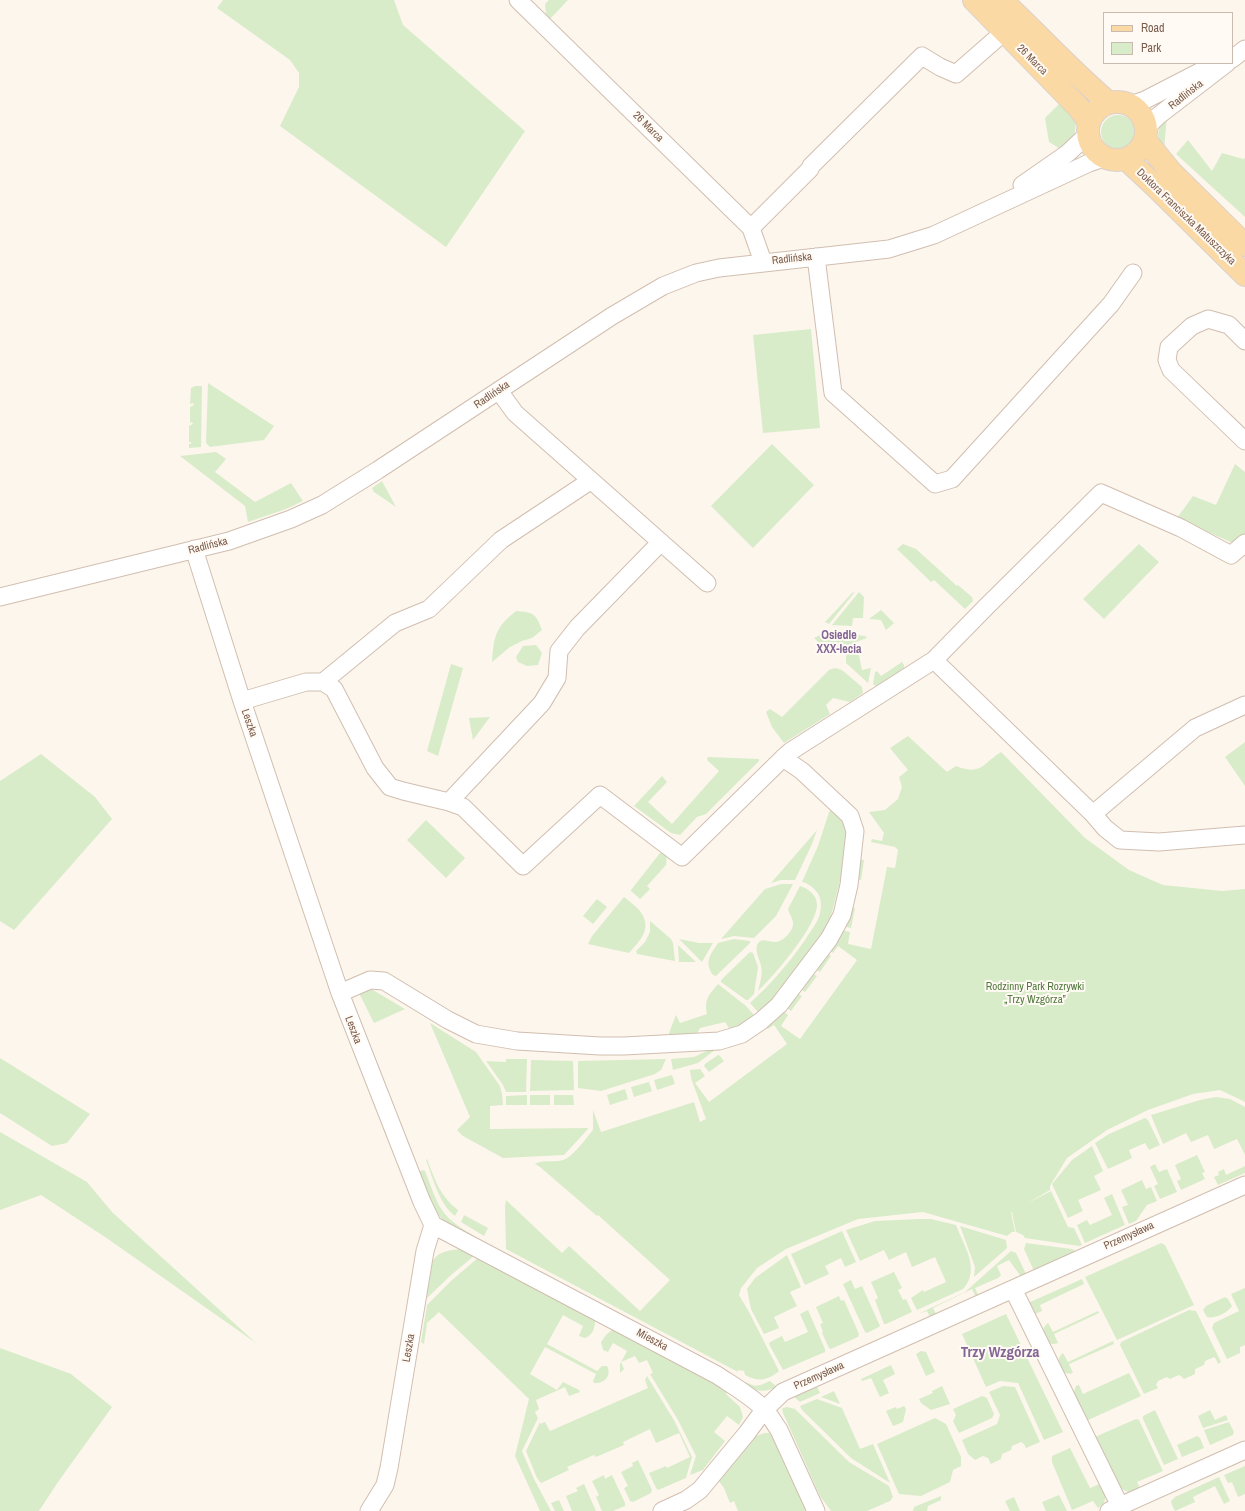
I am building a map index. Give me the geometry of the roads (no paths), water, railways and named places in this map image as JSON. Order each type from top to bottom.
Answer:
[{"type":"main road","name":"26 Marca","points":[[974,0],[1079,108],[1088,128]]},
{"type":"main road","name":"26 Marca","points":[[1001,0],[1023,20],[1088,86],[1120,104]]},
{"type":"main road","points":[[1120,104],[1142,116],[1146,134],[1138,152],[1126,160],[1111,160],[1104,158],[1096,152],[1090,144],[1088,128],[1097,111],[1120,104]]},
{"type":"main road","name":"Doktora Franciszka Matuszczyka","points":[[1146,134],[1171,172],[1245,245]]},
{"type":"main road","name":"Doktora Franciszka Matuszczyka","points":[[1126,160],[1156,187],[1245,275]]},
{"type":"street","name":"26 Marca","points":[[518,0],[751,228],[764,262]]},
{"type":"street","points":[[751,228],[922,56],[940,67],[956,74],[1004,32]]},
{"type":"street","points":[[1233,55],[1245,49]]},
{"type":"street","points":[[1233,58],[1245,49]]},
{"type":"street","name":"Radlińska","points":[[1120,104],[1145,100],[1214,64]]},
{"type":"street","name":"Radlińska","points":[[1146,134],[1158,116],[1226,64]]},
{"type":"street","name":"Radlińska","points":[[986,210],[1068,153],[1088,128]]},
{"type":"street","name":"Radlińska","points":[[0,597],[229,541],[291,519],[322,504],[378,470],[612,316],[663,286],[696,273],[719,268],[888,249],[908,244],[952,228],[986,210],[1089,163],[1104,158]]},
{"type":"street","points":[[816,257],[833,393],[935,484],[952,479],[1111,304],[1133,273]]},
{"type":"street","points":[[1245,341],[1229,325],[1208,320],[1192,326],[1169,347],[1167,360],[1170,370],[1245,441]]},
{"type":"street","points":[[499,390],[515,413],[707,583]]},
{"type":"street","points":[[322,682],[395,623],[429,609],[501,540],[590,481]]},
{"type":"street","points":[[242,701],[306,682],[322,682],[334,689],[375,768],[390,787],[456,805],[523,866],[600,795],[682,857],[790,751],[934,660],[1101,493],[1181,528],[1231,555],[1245,543]]},
{"type":"street","points":[[456,805],[542,703],[556,678],[559,651],[577,628],[661,542]]},
{"type":"street","name":"Leszka","points":[[194,549],[242,701],[340,993],[409,1171],[433,1225],[425,1251],[389,1468],[385,1485],[369,1511]]},
{"type":"street","points":[[934,660],[1093,814],[1105,828],[1120,840],[1160,842],[1245,835]]},
{"type":"street","points":[[1093,814],[1195,728],[1245,704]]},
{"type":"street","points":[[340,993],[370,980],[384,981],[448,1020],[476,1034],[517,1041],[600,1046],[719,1040],[742,1034],[780,1005],[830,939],[842,915],[848,885],[855,831],[850,816],[802,771],[783,758]]},
{"type":"street","name":"Przemysława","points":[[662,1511],[686,1500],[700,1490],[764,1410],[783,1392],[1245,1185]]},
{"type":"street","name":"Mieszka","points":[[433,1225],[717,1374],[764,1410],[779,1430],[816,1511]]},
{"type":"street","points":[[1013,1289],[1121,1508],[1245,1450]]},
{"type":"district","name":"Osiedle XXX-lecia","points":[[839,643]]},
{"type":"district","name":"Trzy Wzgórza","points":[[1000,1353]]},
{"type":"park label","name":"Rodzinny Park Rozrywki „Trzy Wzgórza”","points":[[1035,993]]}]
